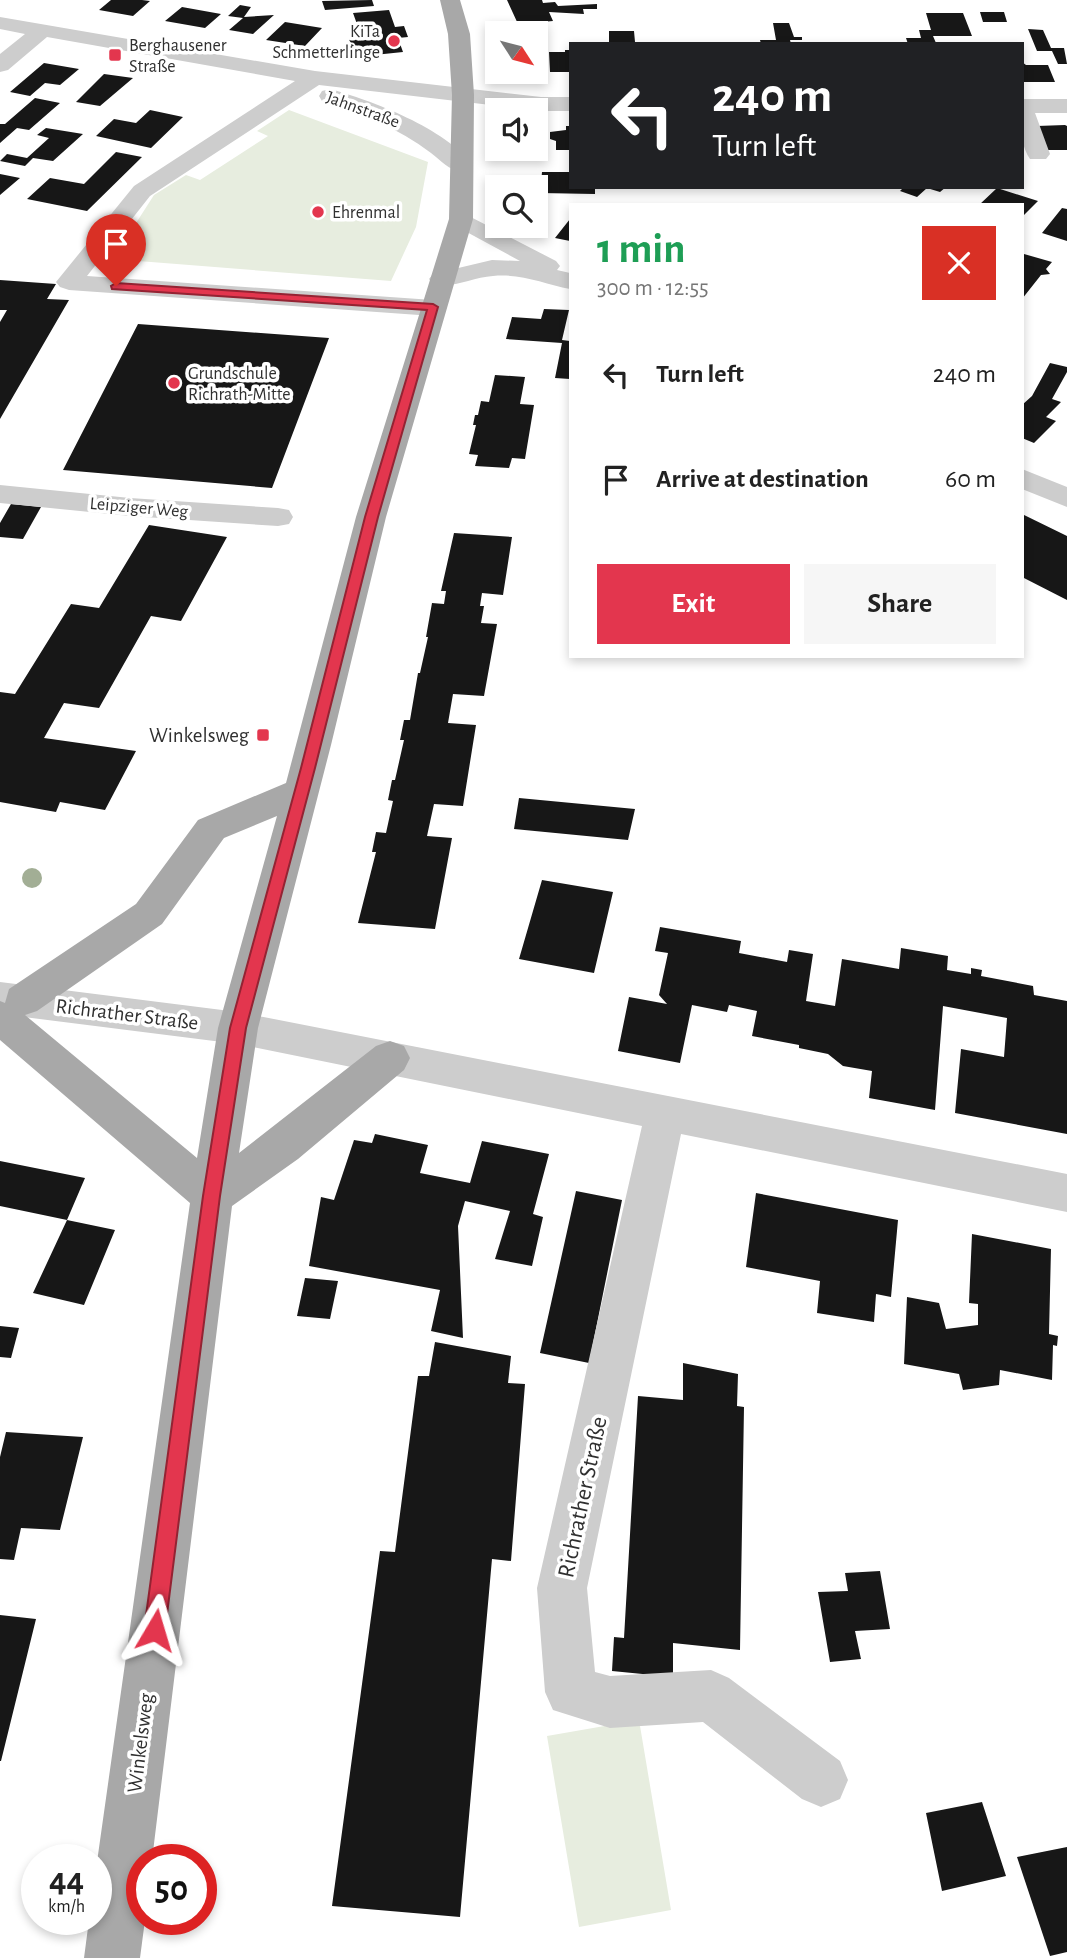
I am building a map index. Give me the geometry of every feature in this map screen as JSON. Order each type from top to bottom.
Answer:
[{"type":"main road","points":[[450,0],[459,34],[463,95],[461,219]]},
{"type":"main road","name":"Winkelsweg","points":[[112,1958],[212,1196],[238,1028],[302,791],[371,517],[461,219]]},
{"type":"main road","points":[[302,791],[211,829],[149,914],[8,1005],[212,1196],[283,1146],[390,1058]]},
{"type":"street","name":"Jahnstraße","points":[[0,23],[256,69],[308,83],[394,119],[431,139],[460,165]]},
{"type":"street","points":[[0,65],[43,30]]},
{"type":"street","name":"Jahnstraße","points":[[308,83],[541,104],[569,104]]},
{"type":"street","points":[[308,83],[142,191],[69,282],[437,293],[492,268],[516,268],[569,280]]},
{"type":"street","points":[[1024,107],[1067,106]]},
{"type":"street","points":[[1024,113],[1038,154]]},
{"type":"street","points":[[461,219],[569,279]]},
{"type":"street","points":[[1024,479],[1067,498]]},
{"type":"street","name":"Leipziger Weg","points":[[0,494],[130,507],[278,517]]},
{"type":"street","name":"Richrather Straße","points":[[8,1005],[238,1028],[1067,1193]]},
{"type":"street","name":"Richrather Straße","points":[[665,1113],[562,1588],[571,1692],[610,1702],[711,1696],[821,1780]]},
{"type":"shaded area","points":[[289,110],[428,162],[416,227],[391,281],[113,259],[154,195],[186,175],[200,180],[268,136],[257,131]]},
{"type":"shaded area","points":[[639,1720],[671,1910],[579,1927],[547,1736]]},
{"type":"building","points":[[111,0],[150,1],[133,16],[99,10]]},
{"type":"building","points":[[372,0],[374,6],[325,10],[322,1]]},
{"type":"building","points":[[507,0],[542,0],[543,3],[555,2],[558,6],[597,4],[597,9],[583,9],[584,14],[549,12],[553,21],[517,21]]},
{"type":"building","points":[[240,5],[251,7],[244,17],[274,15],[253,34],[229,30],[243,18],[228,16]]},
{"type":"building","points":[[182,7],[221,14],[205,28],[165,21]]},
{"type":"building","points":[[389,10],[395,27],[404,26],[408,37],[398,38],[403,52],[355,57],[349,39],[362,38],[353,13]]},
{"type":"building","points":[[980,12],[1004,12],[1007,22],[983,22]]},
{"type":"building","points":[[926,13],[963,13],[972,36],[933,36],[936,42],[907,42],[906,38],[921,38],[919,30],[931,30]]},
{"type":"building","points":[[285,22],[322,28],[305,46],[266,40]]},
{"type":"building","points":[[773,23],[789,23],[794,37],[802,37],[802,40],[790,42],[760,40],[776,40]]},
{"type":"building","points":[[1028,29],[1043,30],[1051,48],[1064,48],[1067,64],[1058,64],[1052,51],[1037,51]]},
{"type":"building","points":[[609,31],[634,31],[635,42],[609,42]]},
{"type":"building","points":[[569,50],[569,72],[550,72],[549,52]]},
{"type":"building","points":[[44,63],[79,69],[60,85],[45,83],[30,96],[10,92]]},
{"type":"building","points":[[1024,64],[1048,65],[1055,82],[1024,82]]},
{"type":"building","points":[[104,74],[133,78],[100,106],[76,102]]},
{"type":"building","points":[[35,98],[60,103],[29,130],[17,128],[0,143],[0,124],[5,124]]},
{"type":"building","points":[[150,110],[183,117],[151,148],[96,136],[114,119],[136,123]]},
{"type":"building","points":[[1065,125],[1067,150],[1046,150],[1037,126]]},
{"type":"building","points":[[566,126],[569,126],[569,150],[556,150],[556,141],[550,139],[550,132],[566,130]]},
{"type":"building","points":[[46,128],[83,134],[53,161],[33,158],[25,166],[0,161],[7,154],[27,158],[49,138],[37,135]]},
{"type":"building","points":[[116,152],[142,157],[87,211],[27,199],[50,178],[84,184]]},
{"type":"building","points":[[542,172],[569,172],[569,189],[595,189],[595,194],[548,193],[548,175],[542,175]]},
{"type":"building","points":[[0,174],[20,178],[0,195]]},
{"type":"building","points":[[902,189],[926,189],[917,197],[900,191]]},
{"type":"building","points":[[996,189],[1038,201],[1024,215],[1024,203],[981,203]]},
{"type":"building","points":[[1062,208],[1067,209],[1067,241],[1042,233]]},
{"type":"building","points":[[569,220],[569,241],[555,238]]},
{"type":"building","points":[[1024,254],[1052,262],[1046,269],[1050,274],[1041,275],[1024,296]]},
{"type":"building","points":[[0,280],[56,284],[47,299],[69,300],[0,419],[0,322],[7,310],[0,310]]},
{"type":"building","points":[[544,309],[569,310],[562,340],[569,341],[569,379],[555,378],[562,343],[506,339],[512,317],[541,319]]},
{"type":"building","points":[[138,324],[329,338],[272,488],[63,470]]},
{"type":"building","points":[[1050,363],[1067,367],[1067,372],[1052,399],[1061,402],[1046,417],[1056,421],[1034,443],[1024,439],[1024,403],[1032,396]]},
{"type":"building","points":[[495,375],[525,377],[520,404],[534,405],[525,459],[512,458],[509,468],[475,466],[478,455],[469,454],[476,425],[473,425],[475,415],[478,415],[481,401],[489,402]]},
{"type":"building","points":[[11,504],[41,507],[23,539],[0,537],[0,523]]},
{"type":"building","points":[[1024,515],[1067,536],[1067,600],[1024,578]]},
{"type":"building","points":[[149,525],[227,537],[181,621],[151,616],[99,708],[64,703],[44,738],[136,751],[105,810],[60,802],[56,812],[0,802],[0,692],[15,694],[71,604],[99,608]]},
{"type":"building","points":[[454,533],[512,537],[503,595],[482,593],[480,606],[484,606],[481,623],[497,624],[484,696],[453,694],[448,723],[476,725],[463,806],[434,804],[427,836],[452,838],[435,929],[358,923],[376,852],[372,852],[376,832],[386,833],[393,801],[388,800],[404,740],[400,740],[404,720],[410,720],[418,673],[428,637],[432,603],[444,604],[446,591],[441,591]]},
{"type":"building","points":[[519,798],[635,809],[628,840],[514,829]]},
{"type":"building","points":[[542,880],[613,892],[594,973],[519,959]]},
{"type":"building","points":[[660,927],[741,941],[739,953],[787,962],[789,950],[813,954],[806,1001],[835,1006],[842,959],[899,969],[901,948],[948,956],[947,970],[971,974],[971,968],[982,970],[981,976],[1033,986],[1034,995],[1067,1001],[1067,1134],[955,1113],[961,1049],[1004,1057],[1007,1018],[943,1006],[935,1110],[869,1098],[872,1071],[843,1066],[828,1054],[799,1048],[799,1045],[752,1036],[757,1011],[729,1005],[727,1012],[692,1005],[680,1063],[618,1051],[629,997],[667,1004],[659,995],[668,953],[655,951]]},
{"type":"building","points":[[375,1134],[428,1145],[420,1173],[470,1183],[482,1141],[549,1154],[533,1214],[543,1217],[532,1266],[495,1259],[510,1211],[465,1201],[458,1226],[463,1338],[431,1331],[440,1290],[309,1266],[321,1197],[334,1200],[354,1140],[372,1143]]},
{"type":"building","points":[[0,1161],[85,1178],[67,1220],[0,1206]]},
{"type":"building","points":[[576,1191],[622,1200],[589,1363],[540,1353]]},
{"type":"building","points":[[756,1193],[898,1220],[891,1297],[876,1294],[874,1322],[817,1313],[820,1281],[746,1267]]},
{"type":"building","points":[[67,1220],[115,1230],[84,1305],[33,1293]]},
{"type":"building","points":[[972,1234],[1051,1249],[1049,1334],[1058,1336],[1057,1346],[1053,1345],[1052,1380],[1000,1370],[999,1385],[963,1390],[959,1374],[904,1364],[907,1297],[939,1303],[946,1329],[978,1325],[978,1304],[969,1303]]},
{"type":"building","points":[[305,1278],[338,1281],[330,1319],[297,1316]]},
{"type":"building","points":[[0,1326],[19,1328],[11,1358],[0,1357]]},
{"type":"building","points":[[435,1342],[511,1356],[508,1383],[525,1384],[511,1561],[492,1559],[460,1917],[332,1906],[380,1551],[395,1552],[418,1376],[429,1376]]},
{"type":"building","points":[[683,1363],[738,1374],[737,1406],[744,1407],[740,1650],[673,1643],[673,1677],[612,1671],[614,1637],[624,1638],[638,1396],[683,1400]]},
{"type":"building","points":[[6,1432],[83,1437],[60,1530],[21,1528],[14,1560],[0,1559],[0,1457]]},
{"type":"building","points":[[880,1571],[890,1629],[855,1631],[861,1659],[830,1662],[818,1592],[848,1591],[845,1573]]},
{"type":"building","points":[[0,1615],[36,1619],[1,1761],[0,1761]]},
{"type":"building","points":[[982,1802],[1006,1876],[942,1891],[926,1813]]},
{"type":"building","points":[[1067,1847],[1067,1952],[1050,1956],[1017,1857]]},
{"type":"place","name":"KiTa Schmetterlinge","points":[[394,41]]},
{"type":"place","name":"Berghausener Straße","points":[[115,55]]},
{"type":"place","name":"Ehrenmal","points":[[318,212]]},
{"type":"place","name":"Grundschule Richrath-Mitte","points":[[174,383]]},
{"type":"place","name":"Winkelsweg","points":[[263,735]]},
{"type":"route","points":[[116,286],[433,307],[371,517],[308,768],[238,1028],[212,1196],[155,1630]]}]
